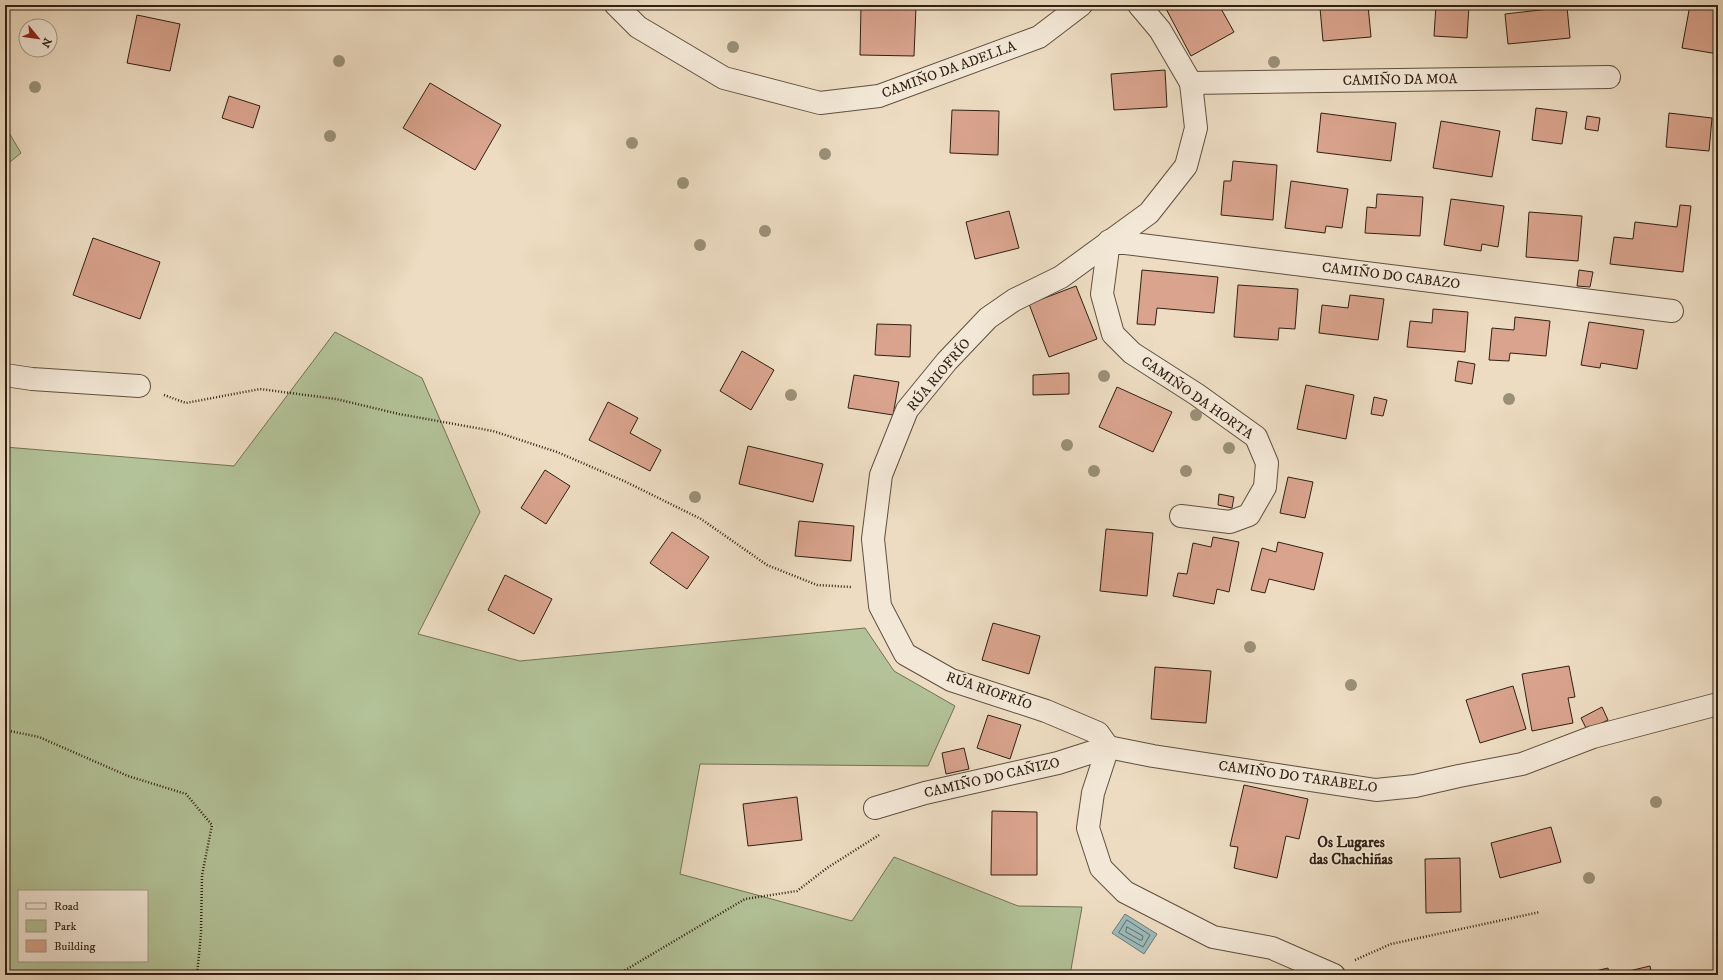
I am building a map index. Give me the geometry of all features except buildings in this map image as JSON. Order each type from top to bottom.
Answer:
[{"type":"street","name":"CAMIÑO DA ADELLA","points":[[616,5],[638,27],[724,78],[820,103],[880,96],[1039,37],[1081,5]]},
{"type":"street","name":"RÚA RIOFRÍO","points":[[1108,747],[1098,733],[1046,711],[951,680],[905,654],[880,606],[873,539],[881,475],[907,410],[947,361],[988,318],[1014,300],[1061,276],[1149,213],[1186,166],[1196,128],[1191,83],[1160,30],[1139,5]]},
{"type":"street","name":"CAMIÑO DA MOA","points":[[1191,83],[1608,78]]},
{"type":"street","name":"CAMIÑO DO CABAZO","points":[[1109,241],[1672,311]]},
{"type":"street","name":"CAMIÑO DA HORTA","points":[[1109,241],[1102,294],[1113,334],[1132,353],[1196,394],[1256,437],[1267,463],[1264,487],[1249,515],[1230,522],[1181,516]]},
{"type":"street","points":[[5,375],[32,379],[139,386]]},
{"type":"street","name":"CAMIÑO DO TARABELO","points":[[1108,747],[1153,756],[1376,790],[1415,786],[1522,764],[1593,737],[1718,704]]},
{"type":"street","points":[[1108,747],[1093,793],[1088,828],[1101,868],[1125,892],[1213,937],[1272,948],[1331,973]]},
{"type":"street","name":"CAMIÑO DO CAÑIZO","points":[[875,808],[925,793],[1058,763],[1108,747]]},
{"type":"path","points":[[139,386],[186,403],[260,389],[336,400],[493,432],[557,452],[624,481],[701,519],[767,565],[817,585],[878,589]]},
{"type":"path","points":[[5,730],[39,737],[128,776],[186,794],[212,824],[202,875],[201,933],[197,975]]},
{"type":"path","points":[[617,975],[745,899],[797,892],[827,868],[886,832]]},
{"type":"path","points":[[1331,973],[1391,944],[1540,912]]},
{"type":"green space","points":[[5,126],[21,153],[5,166]]},
{"type":"green space","points":[[335,332],[422,378],[480,512],[418,634],[520,661],[865,628],[894,671],[955,706],[928,766],[700,764],[680,874],[852,921],[894,857],[1018,906],[1082,907],[1070,975],[5,975],[5,447],[234,466]]},
{"type":"water","points":[[1125,914],[1157,934],[1144,954],[1112,933]]},
{"type":"district","name":"Os Lugares das Chachiñas","points":[[1351,850]]}]
